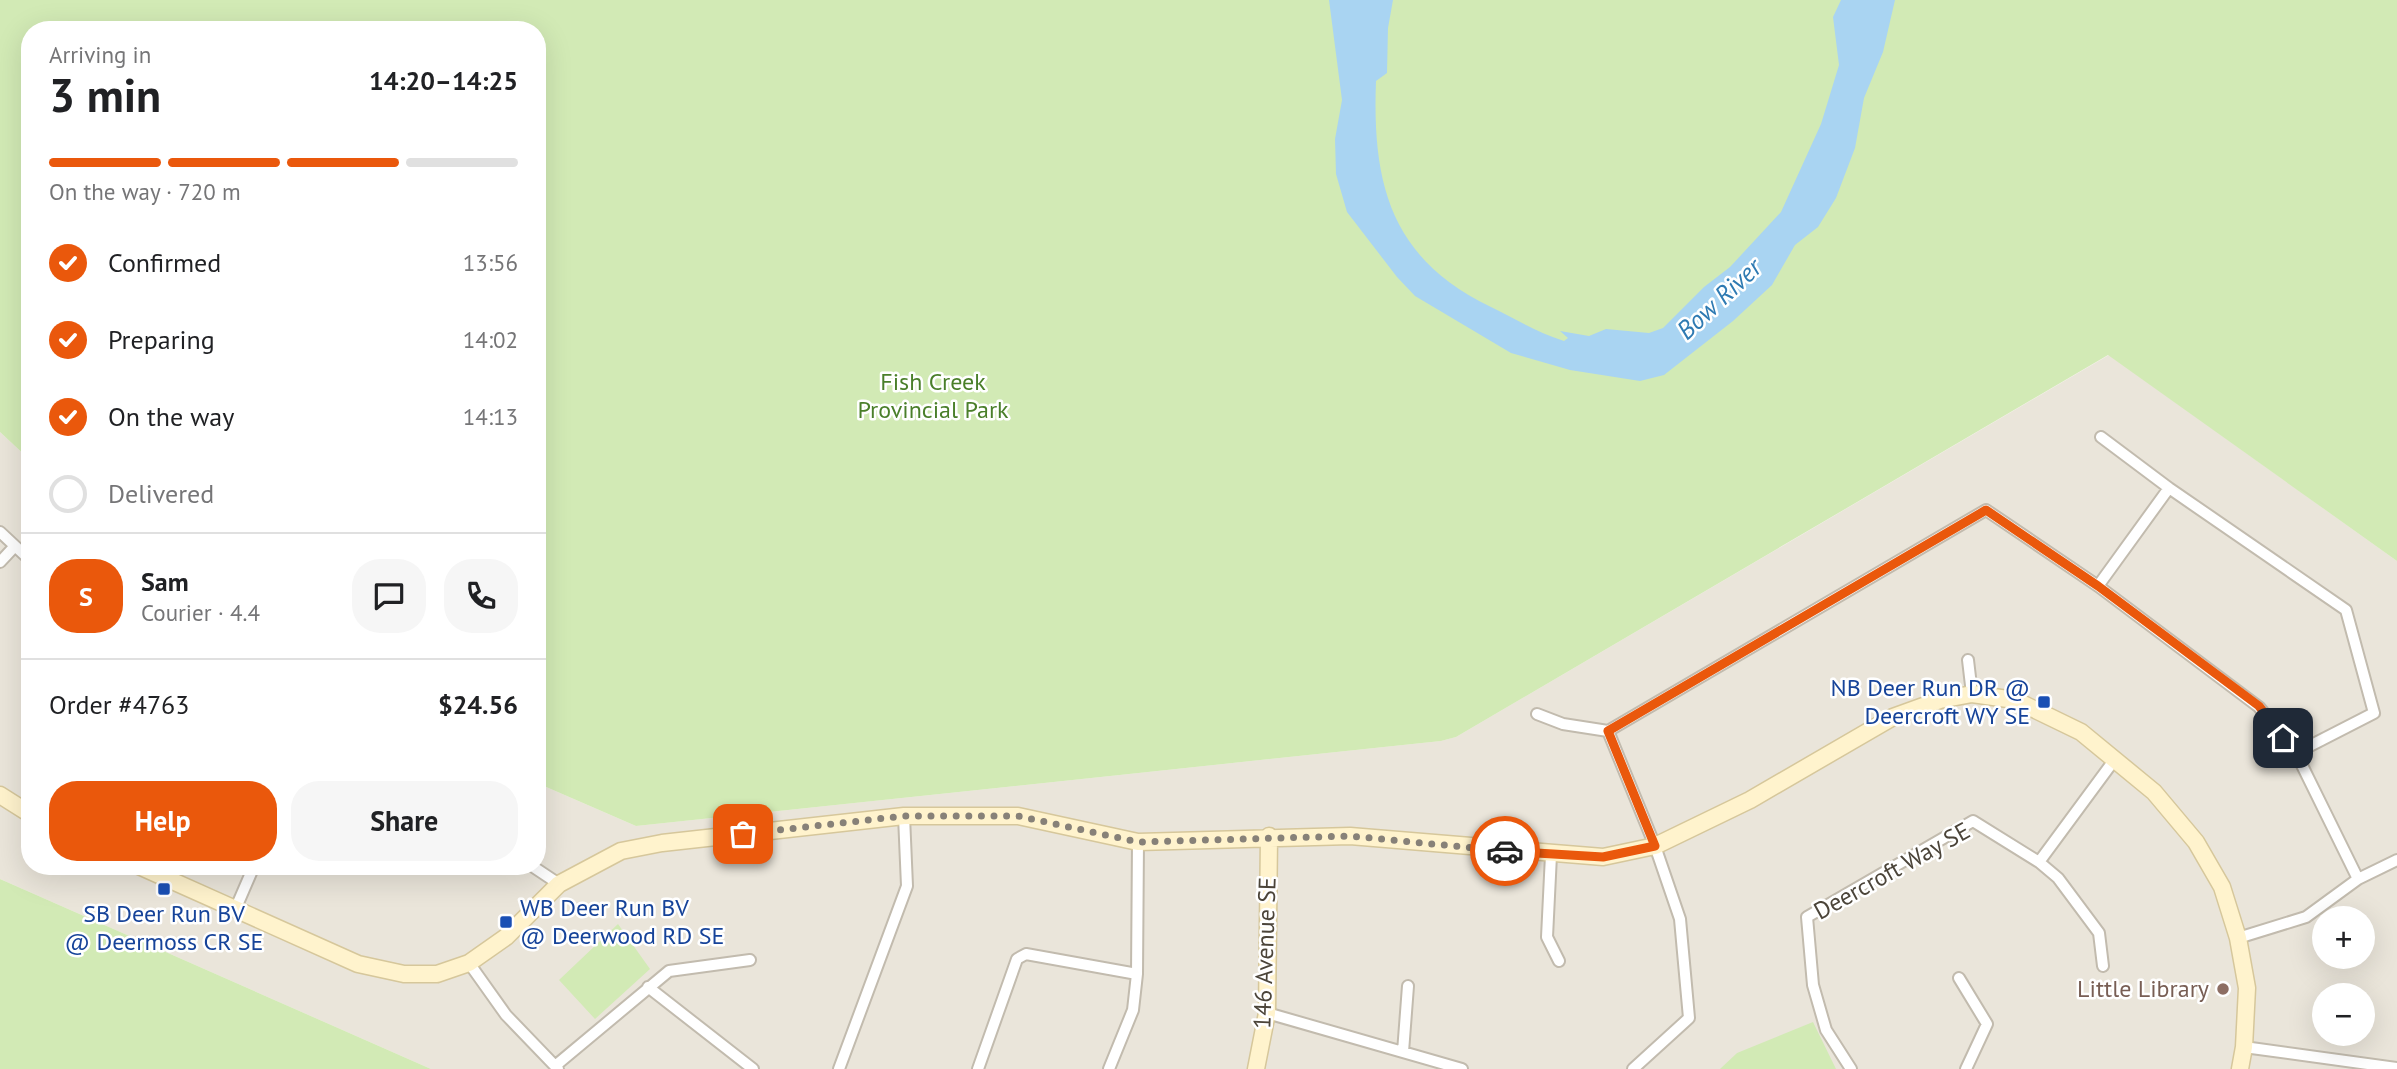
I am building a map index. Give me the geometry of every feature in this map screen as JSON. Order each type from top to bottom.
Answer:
[{"type":"street","points":[[2101,436],[2169,488],[2346,610],[2374,713],[2296,754]]},
{"type":"street","points":[[2098,586],[2169,488]]},
{"type":"street","points":[[1537,714],[1563,724],[1608,731],[1986,510],[2098,586],[2259,706],[2296,754],[2358,879]]},
{"type":"street","points":[[0,532],[21,552]]},
{"type":"street","points":[[0,562],[15,546]]},
{"type":"street","points":[[1968,660],[1972,694]]},
{"type":"street","points":[[159,875],[369,967],[404,974],[437,974],[469,963],[506,937],[559,884],[621,850],[904,816],[1018,816],[1138,842],[1269,836],[1350,836],[1551,855],[1603,857],[1655,846],[1750,800],[1893,717],[1940,700],[1972,694],[2015,699],[2081,732],[2154,792],[2196,842],[2222,887],[2238,938],[2247,988],[2244,1047],[2239,1069]]},
{"type":"street","points":[[1608,731],[1655,846],[1680,919],[1689,1018],[1633,1069]]},
{"type":"street","points":[[2103,966],[2099,933],[2058,878],[2039,862],[2115,759]]},
{"type":"street","points":[[0,795],[21,808]]},
{"type":"street","points":[[839,1069],[907,886],[904,816]]},
{"type":"street","name":"Deercroft Way SE","points":[[1851,1069],[1826,1030],[1813,985],[1807,917],[1973,821],[2039,862]]},
{"type":"street","name":"146 Avenue SE","points":[[1256,1069],[1267,1013],[1269,836]]},
{"type":"street","points":[[1109,1069],[1133,1010],[1137,974],[1138,842]]},
{"type":"street","points":[[1551,855],[1547,937],[1559,961]]},
{"type":"street","points":[[2238,938],[2306,917],[2358,879],[2397,860]]},
{"type":"street","points":[[236,910],[250,875]]},
{"type":"street","points":[[546,875],[559,884]]},
{"type":"street","points":[[978,1069],[1017,959],[1027,954],[1137,974]]},
{"type":"street","points":[[469,963],[506,1014],[557,1067],[669,971],[750,960]]},
{"type":"street","points":[[1959,978],[1987,1024],[1966,1069]]},
{"type":"street","points":[[1403,1052],[1408,986]]},
{"type":"street","points":[[648,987],[753,1069]]},
{"type":"street","points":[[1267,1013],[1462,1069]]},
{"type":"street","points":[[2244,1047],[2397,1068]]},
{"type":"shaded area","points":[[2109,355],[2397,561],[2397,1069],[431,1069],[0,879],[0,432],[21,452],[21,875],[546,875],[546,787],[636,826],[1441,741],[1456,737]]},
{"type":"green space","name":"Fish Creek Provincial Park","points":[[0,0],[2397,0],[2397,561],[2108,355],[1456,737],[1441,741],[636,826],[546,787],[546,21],[21,21],[21,452],[0,432]]},
{"type":"green space","points":[[0,879],[431,1069],[0,1069]]},
{"type":"green space","points":[[618,924],[650,969],[595,1019],[559,980]]},
{"type":"green space","points":[[1813,1022],[1836,1069],[1720,1069],[1737,1053]]},
{"type":"water","name":"Bow River","points":[[1329,0],[1393,0],[1388,28],[1387,73],[1376,81],[1378,153],[1384,186],[1394,215],[1410,242],[1430,266],[1457,288],[1527,326],[1564,341],[1568,338],[1560,331],[1589,336],[1606,329],[1649,333],[1663,328],[1704,287],[1730,267],[1781,212],[1821,124],[1839,65],[1833,17],[1841,0],[1895,0],[1883,52],[1864,98],[1855,148],[1836,198],[1818,227],[1795,245],[1772,285],[1733,321],[1664,375],[1640,381],[1570,370],[1511,353],[1415,296],[1397,277],[1347,212],[1336,174],[1335,139],[1342,100]]},
{"type":"way so far","points":[[743,834],[904,816],[1018,816],[1138,842],[1269,836],[1350,836],[1505,851]]},
{"type":"place","name":"NB Deer Run DR @ Deercroft WY SE","points":[[2044,702]]},
{"type":"place","name":"SB Deer Run BV @ Deermoss CR SE","points":[[164,889]]},
{"type":"place","name":"WB Deer Run BV @ Deerwood RD SE","points":[[506,922]]},
{"type":"place","name":"Little Library","points":[[2223,989]]},
{"type":"route","points":[[1505,851],[1603,857],[1655,846],[1608,731],[1986,510],[2098,586],[2259,706],[2283,738]]}]
